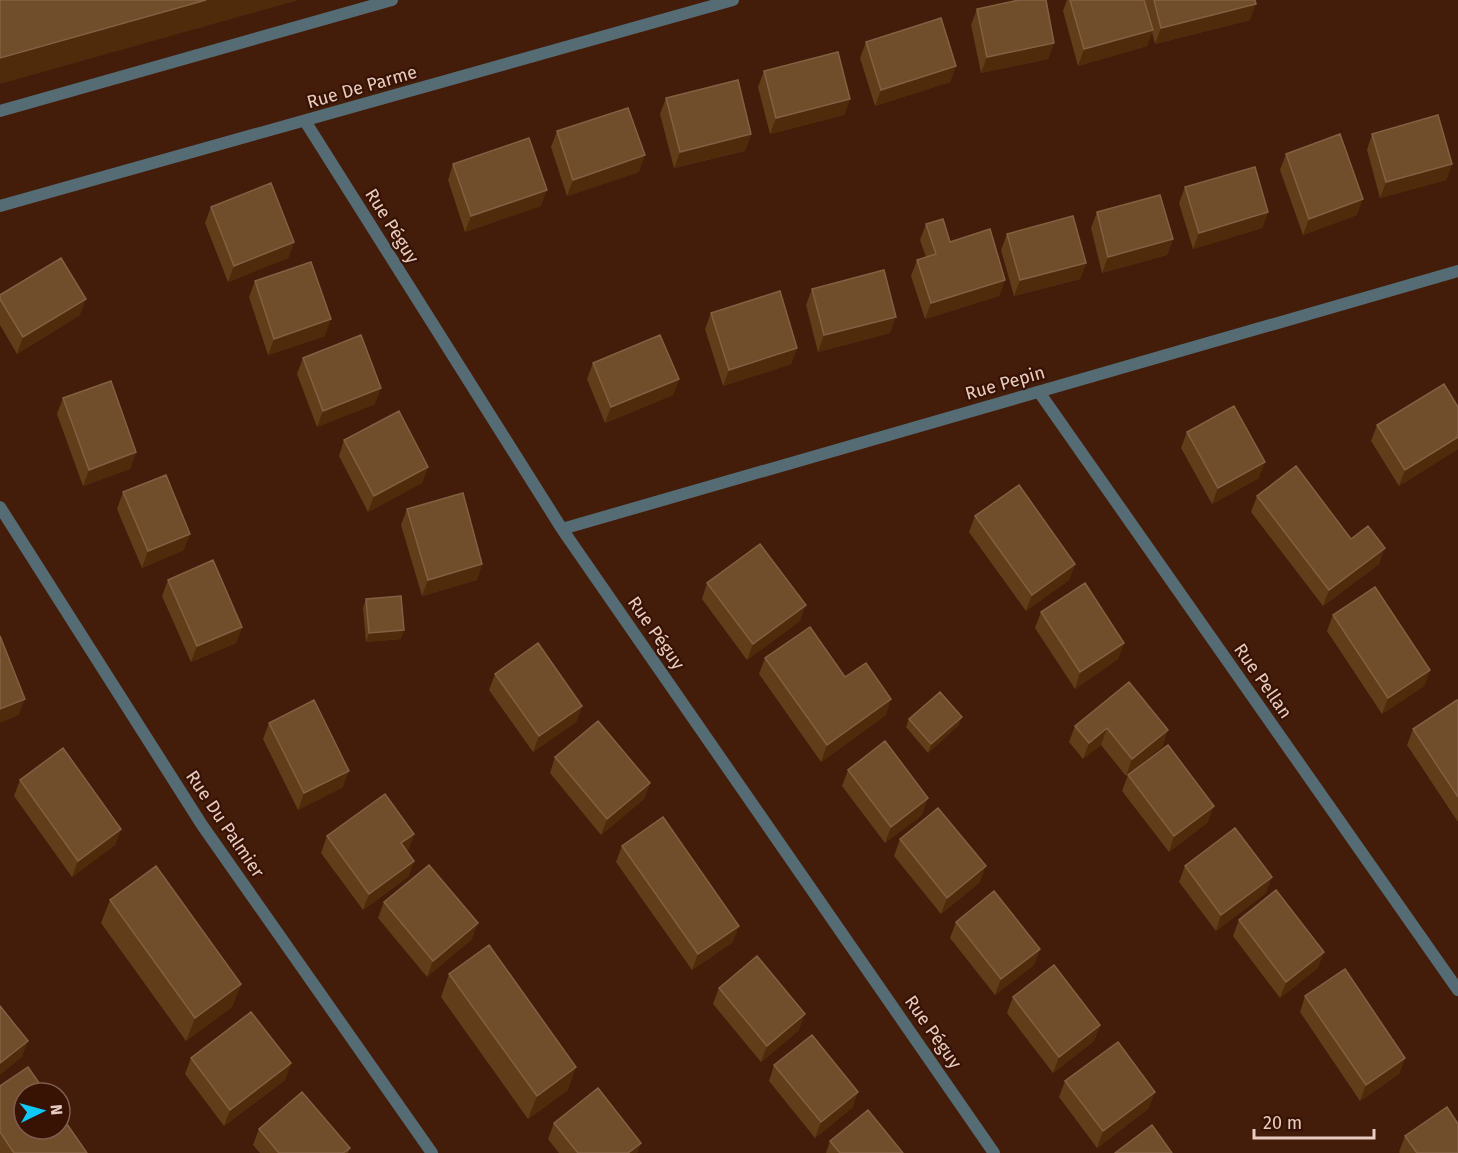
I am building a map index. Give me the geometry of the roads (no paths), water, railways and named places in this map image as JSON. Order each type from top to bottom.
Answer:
[{"type":"street","points":[[0,111],[392,0]]},
{"type":"street","name":"Rue De Parme","points":[[0,206],[733,0]]},
{"type":"street","name":"Rue Péguy","points":[[305,122],[562,529],[994,1153]]},
{"type":"street","name":"Rue Pepin","points":[[562,529],[1458,271]]},
{"type":"street","name":"Rue Pellan","points":[[1039,392],[1458,990]]},
{"type":"street","name":"Rue Du Palmier","points":[[0,507],[202,825],[432,1153]]}]
